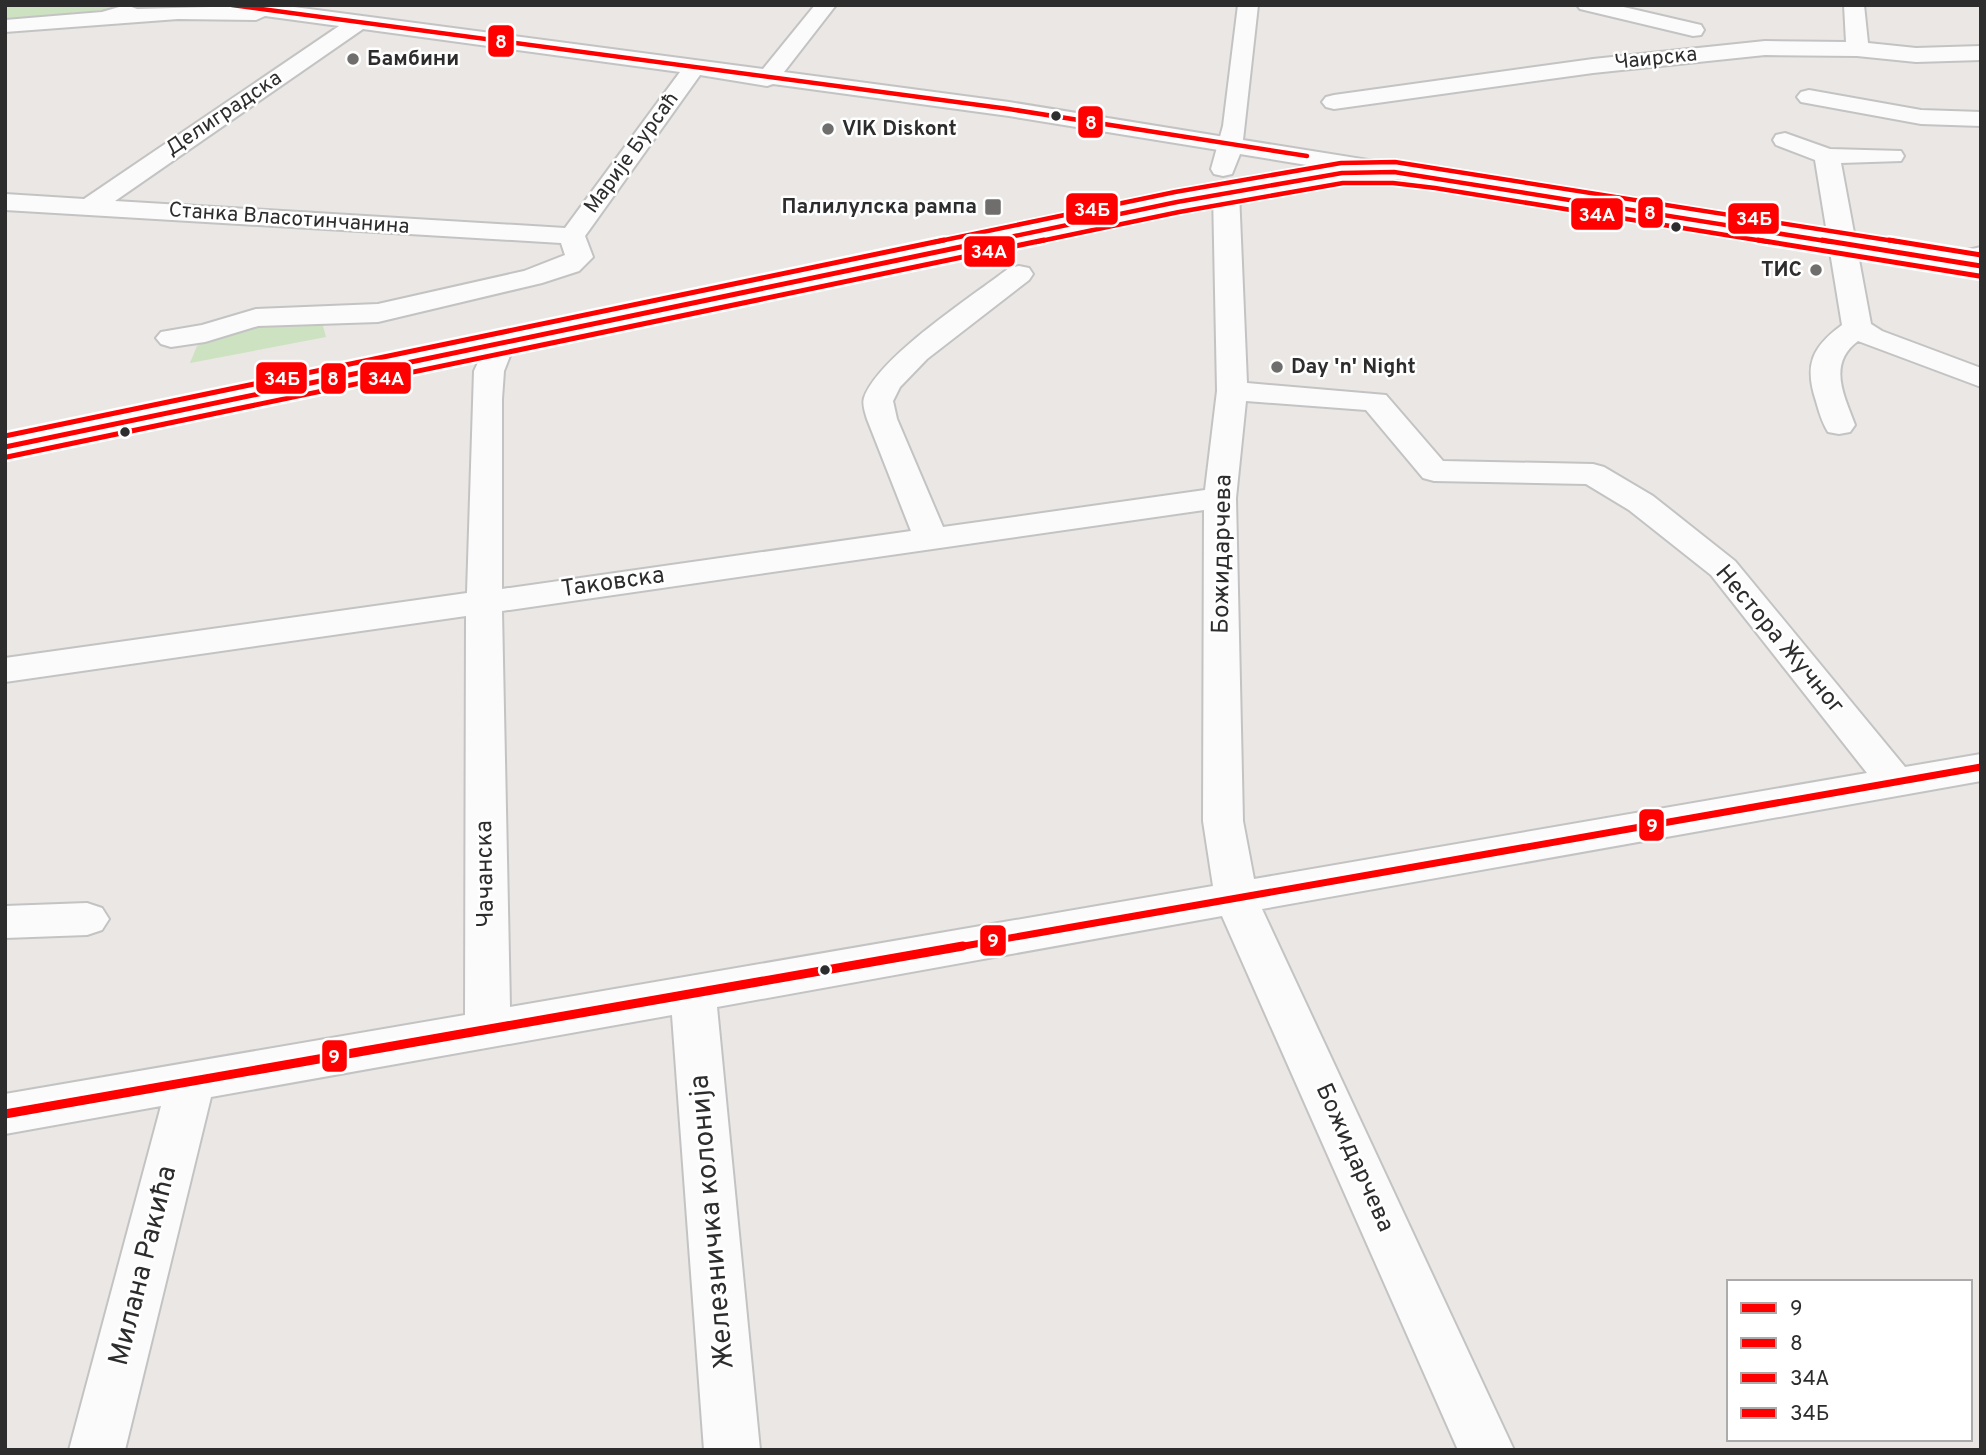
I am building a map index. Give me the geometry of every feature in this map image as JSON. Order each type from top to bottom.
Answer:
[{"type":"street","points":[[103,18],[144,5]]},
{"type":"street","points":[[230,5],[279,14],[1009,109],[1981,266]]},
{"type":"street","points":[[767,79],[826,5]]},
{"type":"street","points":[[1235,5],[1248,6]]},
{"type":"street","points":[[1587,5],[1693,30]]},
{"type":"street","points":[[1854,5],[1857,49]]},
{"type":"street","name":"Божидарчева","points":[[1248,6],[1231,145],[1223,167],[1226,192],[1231,391],[1220,498],[1223,821],[1237,899],[1486,1450]]},
{"type":"street","points":[[5,26],[178,13],[279,14]]},
{"type":"street","name":"Делиградска","points":[[91,206],[358,23]]},
{"type":"street","name":"Чаирска","points":[[1334,102],[1431,86],[1765,48],[1857,49],[1916,55],[1981,53]]},
{"type":"street","name":"Марије Бурсаћ","points":[[572,236],[692,69]]},
{"type":"street","points":[[1809,97],[1920,117],[1981,119]]},
{"type":"street","points":[[1785,140],[1827,156],[1892,156]]},
{"type":"street","points":[[1827,156],[1857,328],[1872,337],[1981,378]]},
{"type":"street","points":[[5,446],[1226,192],[1326,175],[1395,172]]},
{"type":"street","name":"Станка Власотинчанина","points":[[5,202],[572,236]]},
{"type":"street","points":[[171,338],[205,333],[256,318],[378,313],[532,277],[569,265],[579,257],[572,236]]},
{"type":"street","points":[[1952,262],[1981,255]]},
{"type":"street","points":[[930,537],[882,419],[878,401],[886,383],[917,353],[1019,274]]},
{"type":"street","points":[[1839,425],[1823,374],[1827,355],[1836,341],[1857,328]]},
{"type":"street","name":"Чачанска","points":[[488,1029],[484,602],[489,371],[500,344]]},
{"type":"street","name":"Нестора Жучног","points":[[1231,391],[1376,401],[1434,471],[1593,474],[1641,503],[1723,568],[1896,782]]},
{"type":"street","name":"Таковска","points":[[5,670],[1220,498]]},
{"type":"street","points":[[5,1114],[1981,767]]},
{"type":"street","points":[[5,922],[87,919]]},
{"type":"street","name":"Железничка колонија","points":[[693,994],[729,1449]]},
{"type":"street","name":"Милана Ракића","points":[[97,1450],[191,1081]]},
{"type":"green space","points":[[5,5],[126,5],[115,9],[5,19]]},
{"type":"green space","points":[[294,323],[323,326],[326,337],[190,363],[197,346],[231,331]]},
{"type":"transit line","name":"8","points":[[232,5],[1009,109],[1307,156]]},
{"type":"transit line","name":"34Б","points":[[5,436],[1175,192],[1341,163],[1395,162],[1438,168],[1981,255]]},
{"type":"transit line","name":"8","points":[[5,447],[1177,202],[1342,173],[1394,172],[1437,178],[1981,266]]},
{"type":"transit line","name":"34А","points":[[7,457],[1179,212],[1343,183],[1393,183],[1435,188],[1979,276]]},
{"type":"transit line","name":"9","points":[[5,1114],[1981,767]]},
{"type":"place","name":"Бамбини","points":[[353,59]]},
{"type":"place","name":"VIK Diskont","points":[[828,129]]},
{"type":"place","name":"Палилулска рампа","points":[[993,207]]},
{"type":"place","name":"ТИС","points":[[1816,270]]},
{"type":"place","name":"Day 'n' Night","points":[[1277,367]]}]
